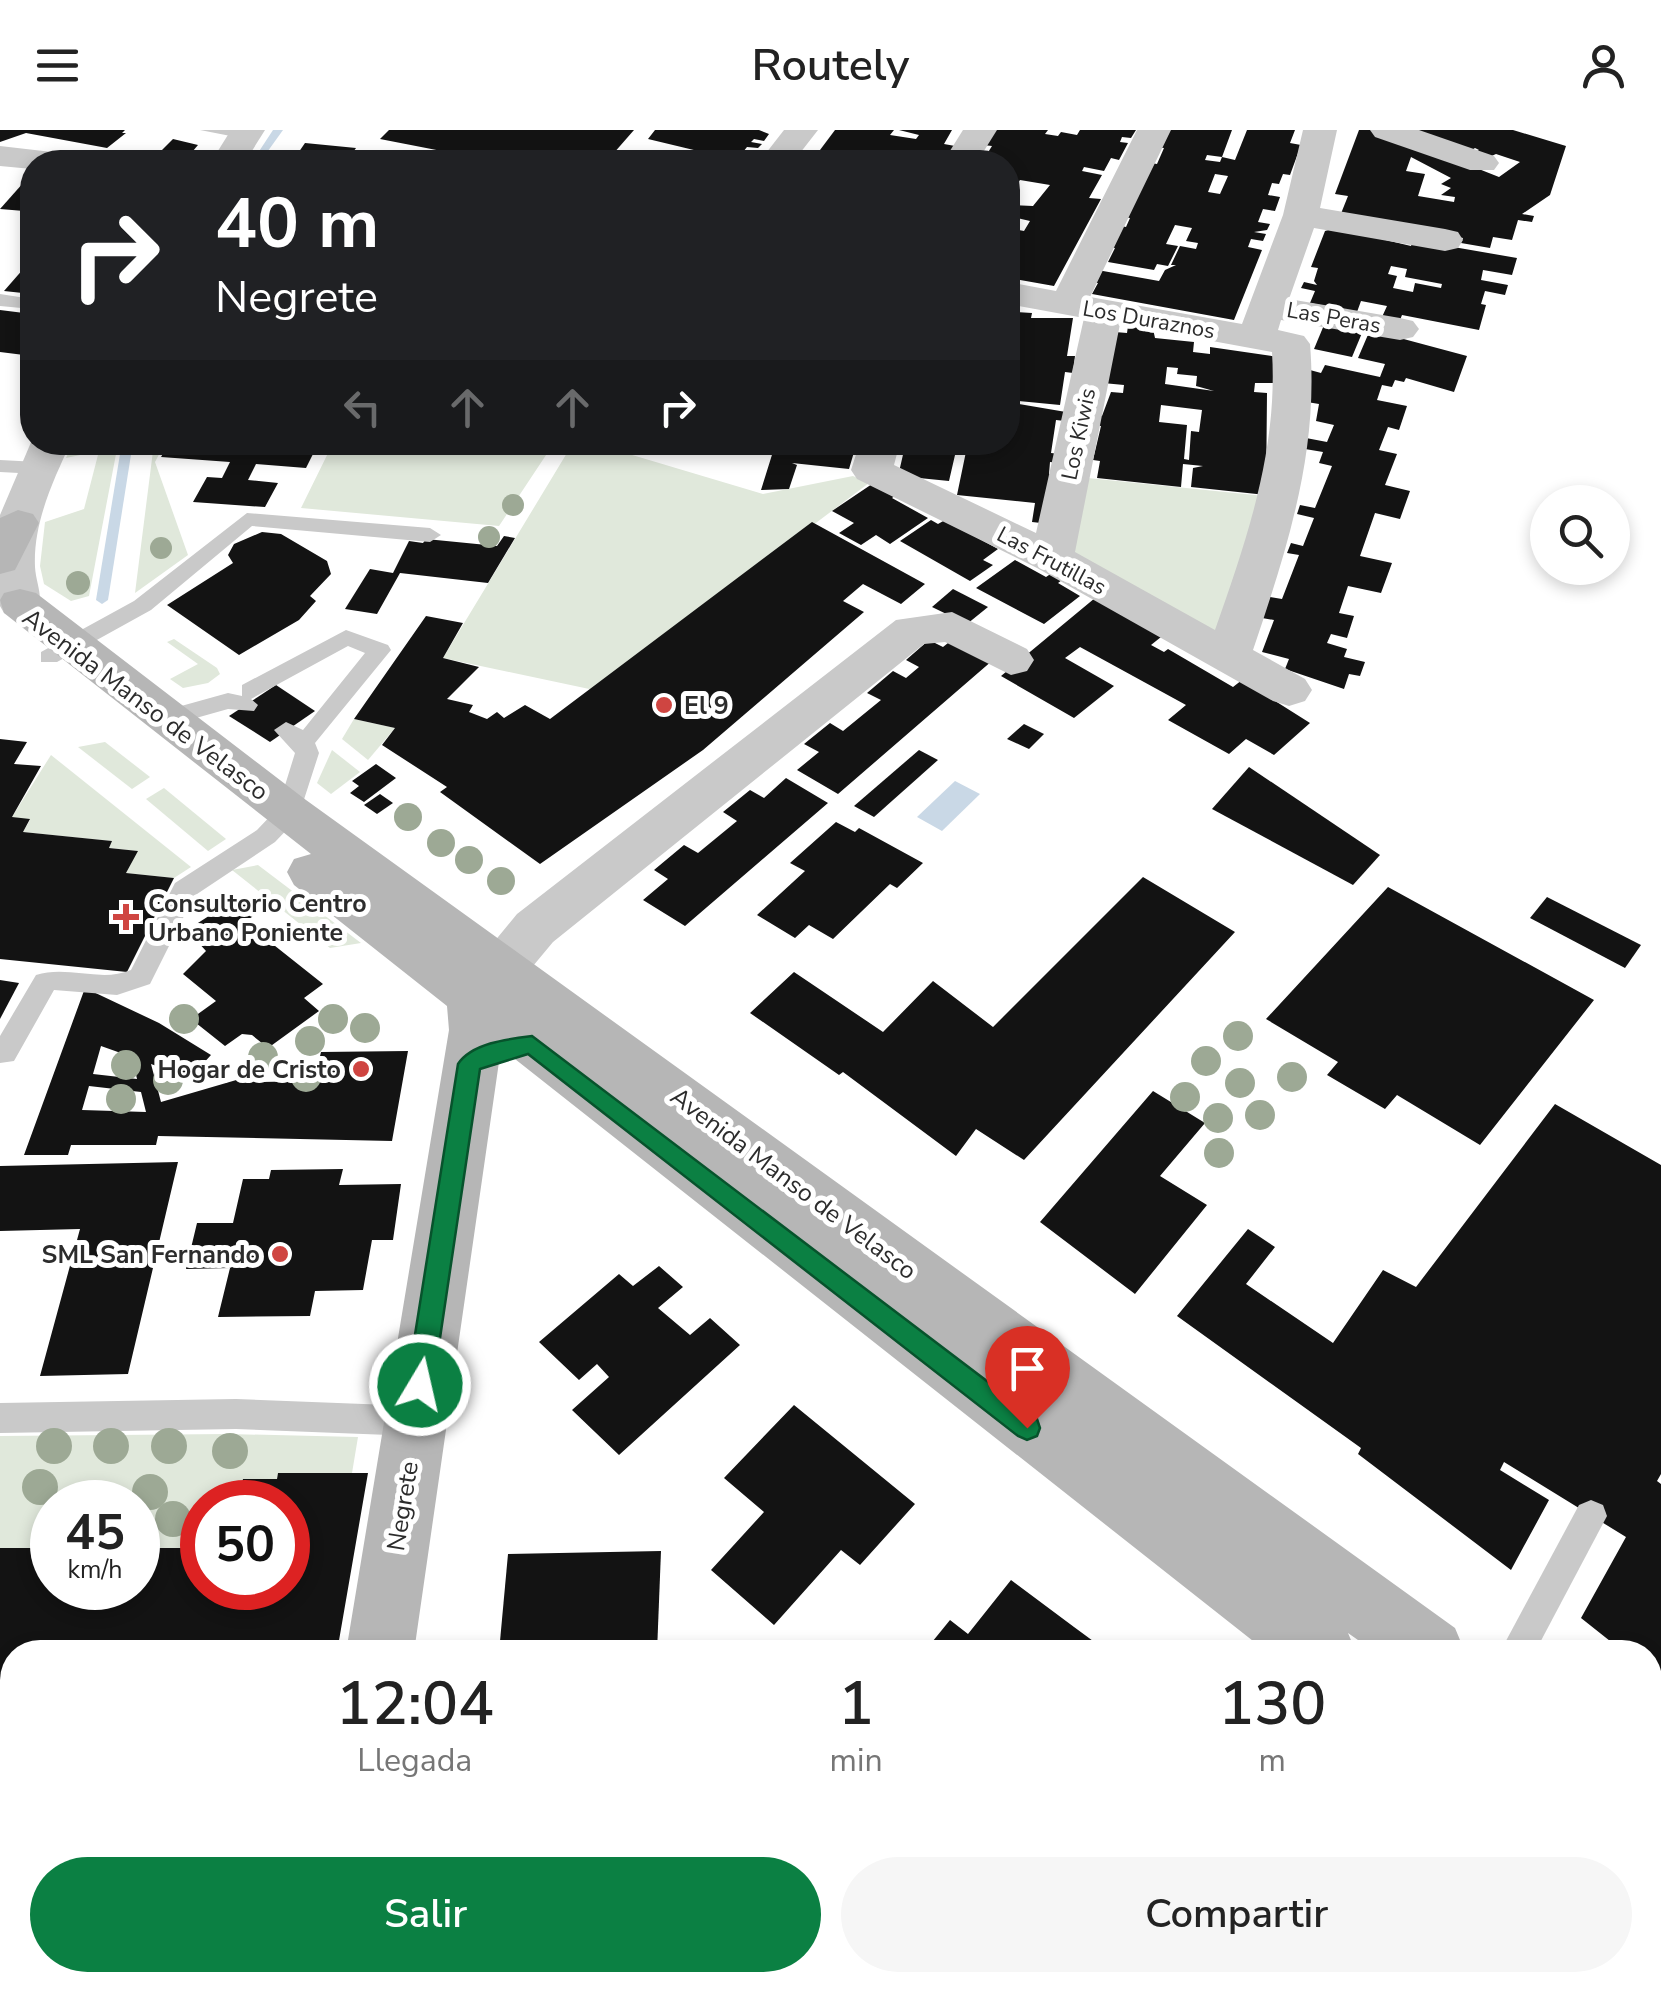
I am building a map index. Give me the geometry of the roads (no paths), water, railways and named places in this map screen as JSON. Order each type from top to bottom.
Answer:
[{"type":"main road","name":"Avenida Manso de Velasco","points":[[37,635],[164,719],[277,824]]},
{"type":"main road","name":"Avenida Manso de Velasco","points":[[37,635],[277,824],[1414,1640]]},
{"type":"main road","name":"Avenida Manso de Velasco","points":[[478,966],[532,1044],[1306,1640]]},
{"type":"main road","name":"Negrete","points":[[382,1640],[476,1030],[478,966]]},
{"type":"main road","points":[[469,1064],[502,1049],[532,1044]]},
{"type":"street","points":[[785,150],[801,130]]},
{"type":"street","name":"Los Kiwis","points":[[1052,558],[1086,307],[1154,130]]},
{"type":"street","points":[[1228,658],[1282,497],[1296,377],[1272,329],[1320,130]]},
{"type":"street","points":[[1388,130],[1482,164]]},
{"type":"street","points":[[1301,216],[1445,240]]},
{"type":"street","name":"Los Duraznos","points":[[1020,295],[1272,329]]},
{"type":"street","name":"Las Peras","points":[[1272,329],[1400,328]]},
{"type":"street","name":"Las Frutillas","points":[[876,456],[1289,690]]},
{"type":"street","points":[[30,459],[9,542],[11,570],[37,635]]},
{"type":"street","points":[[478,966],[535,928],[912,630],[952,626],[1011,660]]},
{"type":"lane","points":[[208,130],[247,132]]},
{"type":"lane","points":[[37,635],[143,605],[146,598],[247,519],[430,534]]},
{"type":"lane","points":[[4,1053],[45,982],[57,978],[119,986],[141,978],[184,890],[277,824],[302,734],[380,650],[346,637],[247,697],[164,719]]},
{"type":"lane","points":[[0,1418],[236,1414],[415,1421]]},
{"type":"lane","points":[[1523,1640],[1590,1516]]},
{"type":"water","points":[[955,781],[980,794],[942,831],[917,817]]},
{"type":"waterway","points":[[264,150],[278,130]]},
{"type":"waterway","points":[[102,600],[126,455]]},
{"type":"place","name":"El 9","points":[[664,705]]},
{"type":"place","name":"Consultorio Centro Urbano Poniente","points":[[126,917]]},
{"type":"place","name":"Hogar de Cristo","points":[[361,1069]]},
{"type":"place","name":"SML San Fernando","points":[[280,1254]]}]
